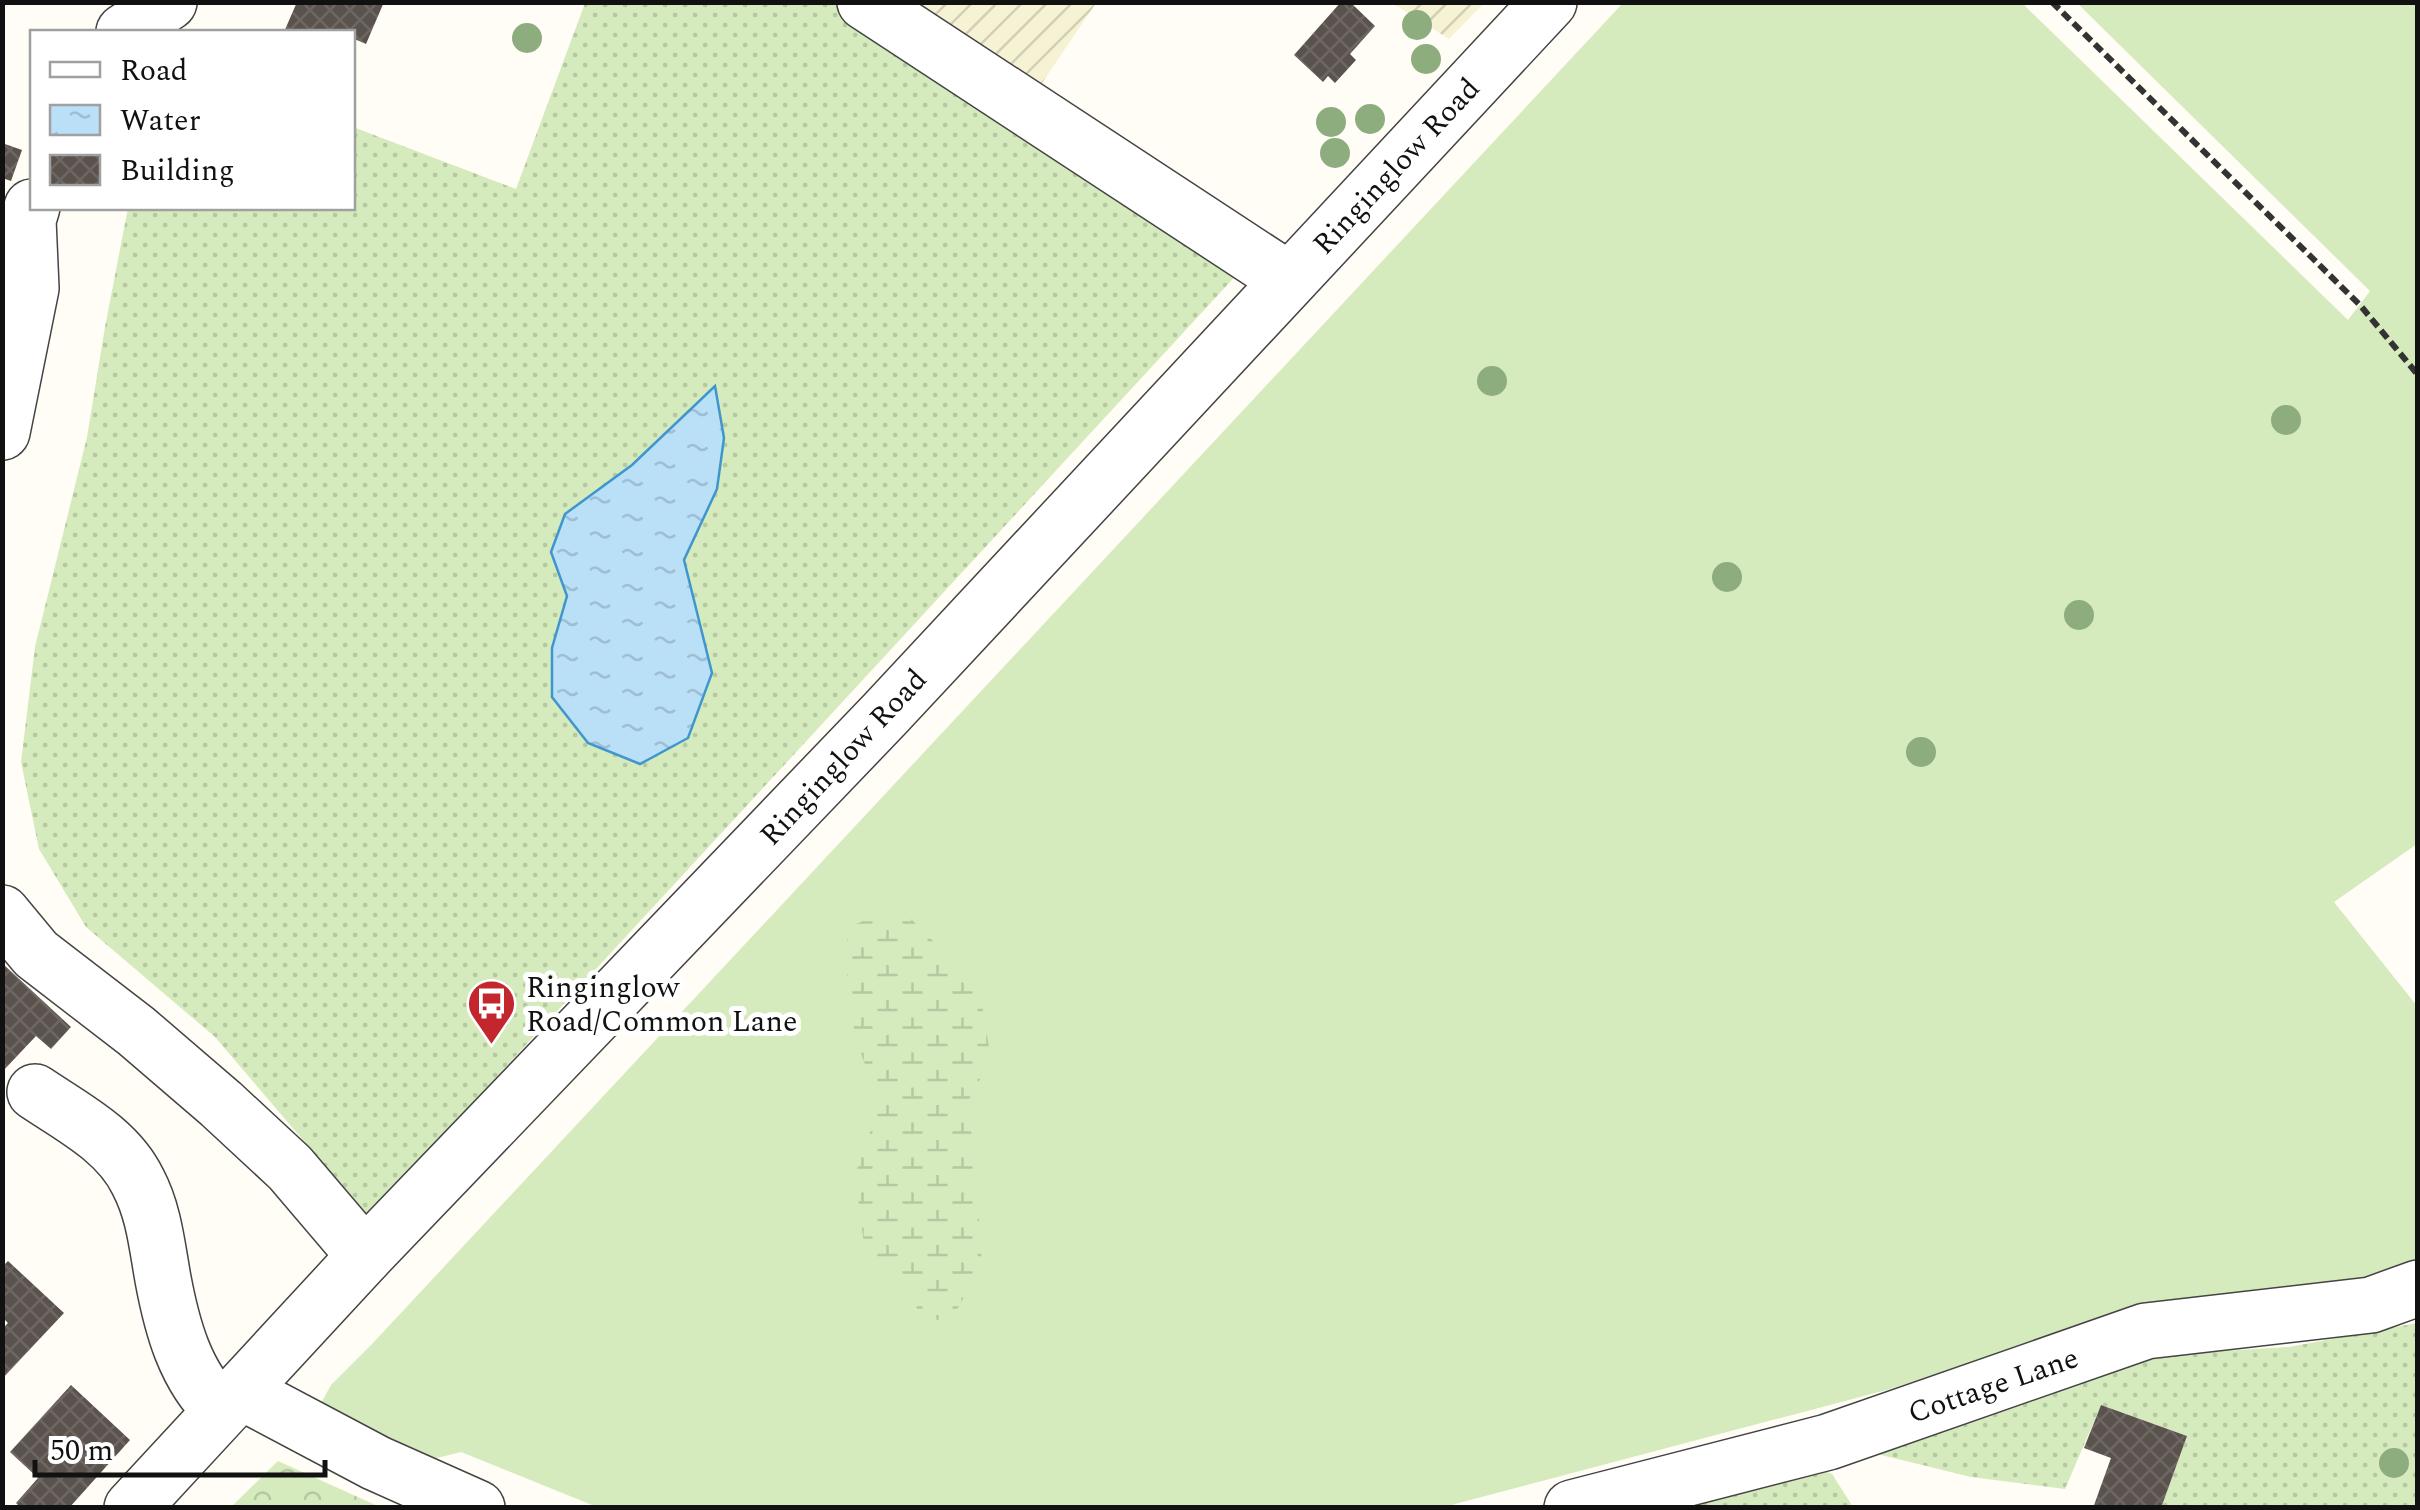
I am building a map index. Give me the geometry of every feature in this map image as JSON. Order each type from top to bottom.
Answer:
[{"type":"street","points":[[127,30],[168,2]]},
{"type":"street","points":[[865,2],[1288,280]]},
{"type":"street","name":"Ringinglow Road","points":[[132,1508],[365,1256],[884,714],[1549,2]]},
{"type":"street","points":[[2,432],[31,288],[31,210]]},
{"type":"street","points":[[2,913],[36,954],[150,1043],[290,1168],[365,1256]]},
{"type":"street","points":[[35,1092],[112,1145],[138,1181],[156,1234],[173,1326],[188,1366],[209,1398],[231,1401],[476,1508]]},
{"type":"street","name":"Cottage Lane","points":[[1572,1508],[1828,1442],[2146,1331],[2371,1305],[2418,1288]]},
{"type":"path","points":[[2052,2],[2360,306],[2418,375]]},
{"type":"shaded area","points":[[891,3],[1096,3],[1034,95]]},
{"type":"shaded area","points":[[1392,3],[1484,3],[1449,39]]},
{"type":"green space","points":[[585,3],[834,3],[1242,269],[368,1216],[215,1037],[86,927],[39,849],[21,762],[35,647],[87,437],[128,210],[355,210],[355,128],[516,189]]},
{"type":"green space","points":[[1623,3],[2022,3],[2348,320],[2370,291],[2077,3],[2417,3],[2417,844],[2334,902],[2417,1006],[2417,1264],[2373,1281],[2131,1312],[1890,1389],[1444,1507],[597,1507],[461,1452],[429,1460],[320,1405],[331,1385]]},
{"type":"green space","points":[[898,906],[979,987],[991,1059],[966,1105],[974,1146],[982,1264],[952,1319],[917,1321],[916,1288],[865,1252],[855,1175],[880,1103],[856,1041],[847,985],[847,928]]},
{"type":"green space","points":[[2417,1323],[2417,1507],[2161,1507],[2187,1436],[2101,1405],[2065,1489],[1971,1477],[1861,1450],[2124,1357],[2289,1347]]},
{"type":"green space","points":[[278,1461],[380,1507],[231,1507]]},
{"type":"green space","points":[[1812,1466],[1832,1474],[1853,1507],[1660,1508]]},
{"type":"water","points":[[715,386],[724,438],[717,489],[684,560],[712,673],[688,738],[640,764],[588,743],[552,697],[552,648],[567,596],[551,552],[565,514],[632,465]]},
{"type":"building","points":[[297,2],[384,2],[366,44],[355,39],[355,30],[285,30]]},
{"type":"building","points":[[1341,2],[1350,2],[1375,26],[1350,54],[1356,60],[1335,83],[1328,76],[1323,82],[1294,55]]},
{"type":"building","points":[[2,143],[22,150],[11,181],[2,178]]},
{"type":"building","points":[[2,963],[71,1027],[51,1049],[36,1036],[2,1072]]},
{"type":"building","points":[[8,1261],[64,1313],[2,1379],[2,1329],[8,1323],[2,1317],[2,1267]]},
{"type":"building","points":[[71,1385],[130,1440],[69,1508],[21,1508],[16,1503],[38,1478],[10,1452]]},
{"type":"building","points":[[2101,1405],[2187,1436],[2161,1508],[2093,1508],[2111,1458],[2084,1448]]},
{"type":"place","name":"Ringinglow Road/Common Lane","points":[[491,1046]]}]
